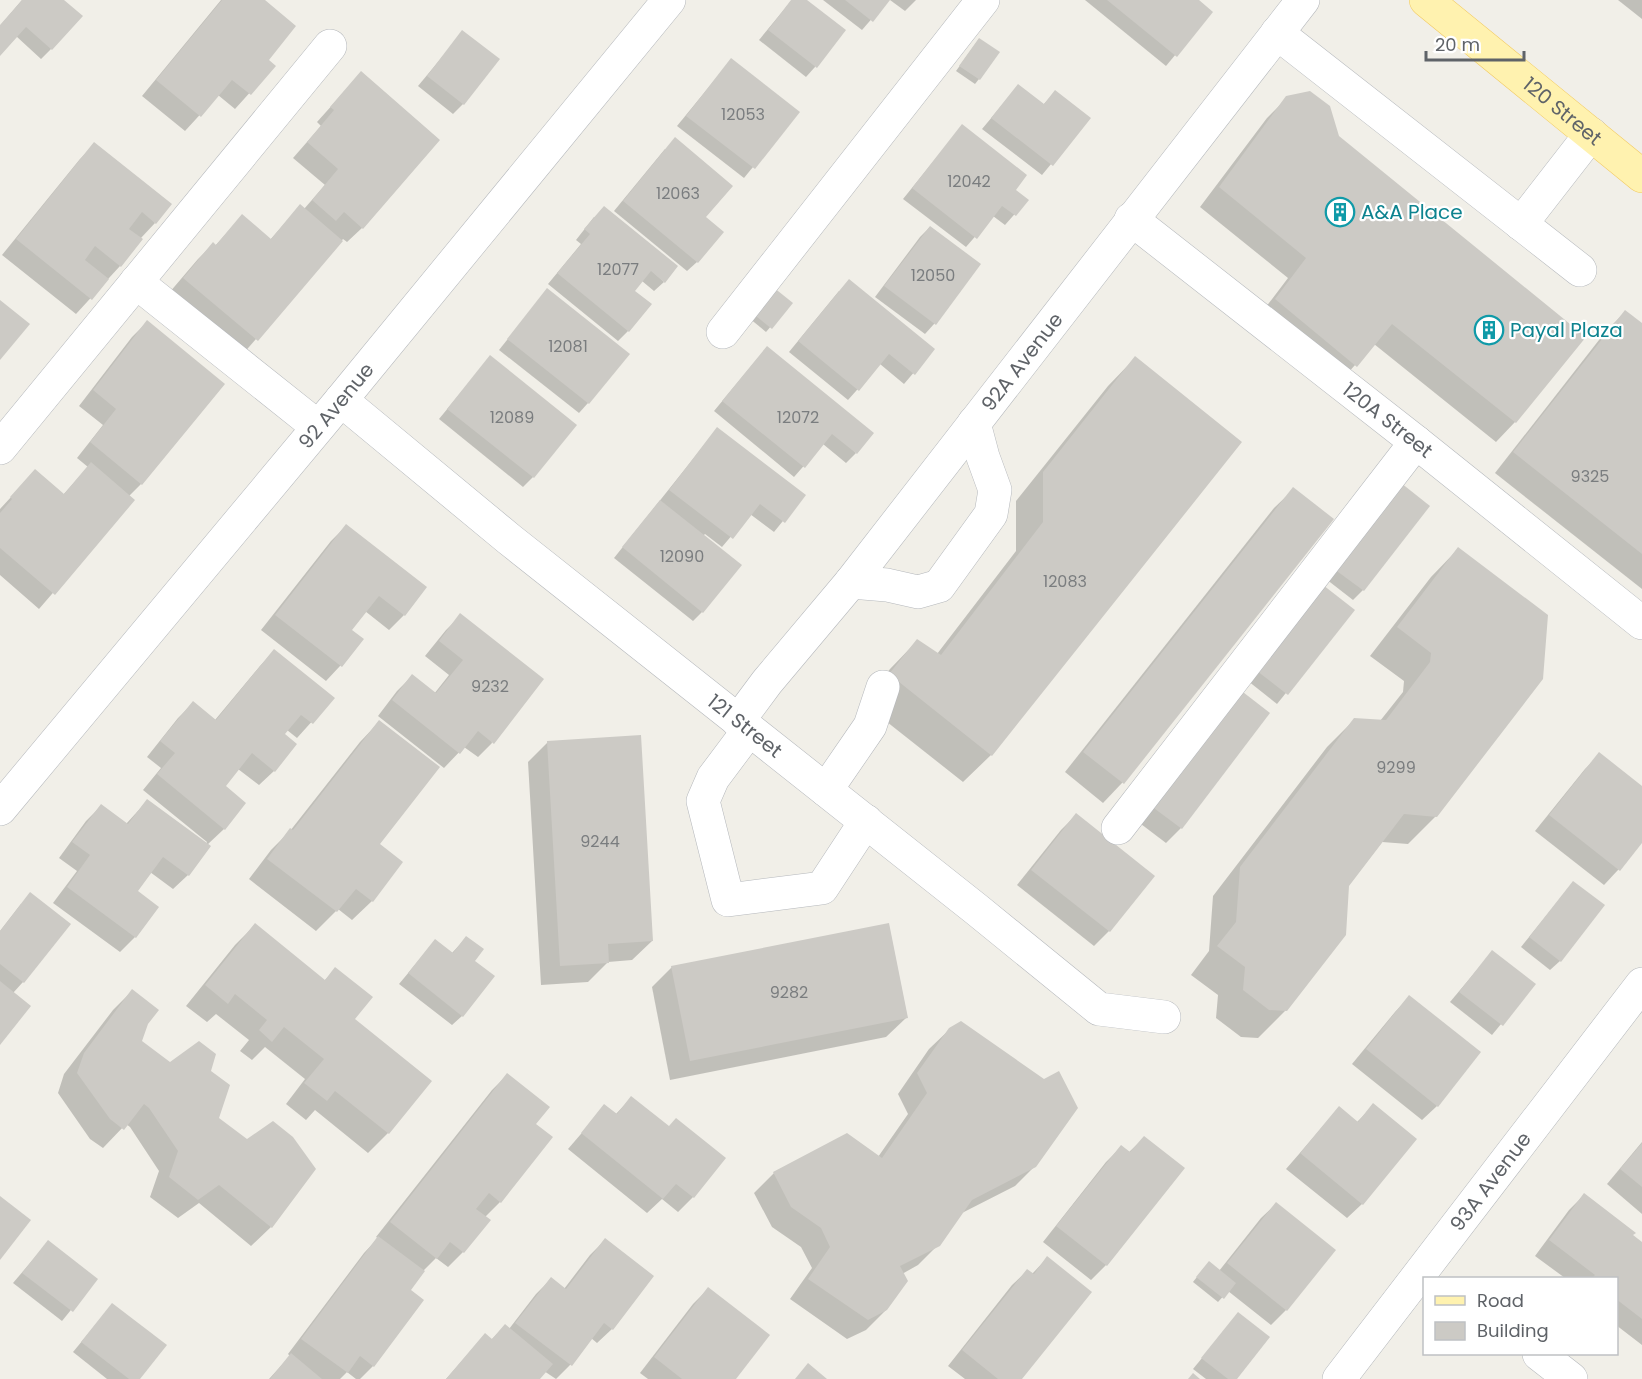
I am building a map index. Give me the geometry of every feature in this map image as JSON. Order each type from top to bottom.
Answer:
[{"type":"main road","name":"120 Street","points":[[1426,0],[1642,176]]},
{"type":"street","name":"92 Avenue","points":[[0,808],[341,400],[669,0]]},
{"type":"street","points":[[723,332],[983,0]]},
{"type":"street","points":[[1285,12],[1521,224],[1580,270]]},
{"type":"street","name":"92A Avenue","points":[[866,821],[822,888],[728,900],[703,801],[713,778],[767,682],[851,582],[974,423],[1131,219],[1285,12]]},
{"type":"street","points":[[0,448],[330,46]]},
{"type":"street","points":[[1521,224],[1591,134]]},
{"type":"street","name":"120A Street","points":[[1131,219],[1416,442],[1642,623]]},
{"type":"street","points":[[136,282],[318,427]]},
{"type":"street","name":"121 Street","points":[[341,400],[509,539],[866,821],[1099,1009],[1164,1017]]},
{"type":"street","points":[[851,582],[887,585],[918,592],[939,586],[991,514],[995,490],[974,423]]},
{"type":"street","points":[[1118,828],[1416,442]]},
{"type":"street","points":[[826,790],[870,726],[883,687]]},
{"type":"street","name":"93A Avenue","points":[[1436,1272],[1642,984]]},
{"type":"street","name":"93A Avenue","points":[[1339,1379],[1423,1286]]},
{"type":"street","points":[[1541,1355],[1571,1379]]},
{"type":"building","points":[[22,0],[64,0],[83,16],[52,50],[26,27],[0,56],[0,25]]},
{"type":"building","points":[[222,0],[265,0],[296,26],[269,60],[276,66],[251,95],[232,80],[201,117],[156,80]]},
{"type":"building","points":[[791,0],[807,0],[846,30],[817,68],[768,30]]},
{"type":"building","points":[[845,0],[890,0],[873,22]]},
{"type":"building","points":[[1107,0],[1199,0],[1213,12],[1177,57]]},
{"type":"building","points":[[462,30],[500,59],[464,105],[427,76]]},
{"type":"building","points":[[979,38],[1000,52],[980,80],[959,66]]},
{"type":"building","points":[[731,58],[800,112],[755,169],[686,116]]},
{"type":"building","points":[[361,71],[440,140],[363,229],[344,212],[336,221],[312,200],[338,169],[307,142],[334,110],[330,107]]},
{"type":"building","points":[[1018,84],[1044,104],[1055,90],[1091,118],[1053,166],[991,118]]},
{"type":"building","name":"A&A Place","points":[[1310,91],[1330,106],[1339,136],[1586,337],[1516,423],[1392,324],[1357,367],[1275,299],[1306,258],[1219,187],[1286,96]]},
{"type":"building","points":[[962,124],[1027,175],[1016,190],[1029,200],[1016,216],[1002,206],[977,239],[912,188]]},
{"type":"building","points":[[675,137],[733,186],[706,217],[724,232],[698,263],[623,201]]},
{"type":"building","points":[[94,142],[172,204],[156,224],[142,212],[129,229],[143,239],[121,267],[95,246],[85,260],[109,279],[92,300],[16,239]]},
{"type":"building","points":[[300,204],[343,241],[258,341],[183,278],[213,242],[216,245],[242,214],[271,239]]},
{"type":"building","points":[[604,206],[678,266],[665,283],[651,271],[635,291],[652,304],[629,332],[557,273],[590,234],[584,229]]},
{"type":"building","points":[[930,226],[981,264],[936,325],[884,286]]},
{"type":"building","points":[[849,279],[935,349],[915,375],[889,354],[859,391],[798,341]]},
{"type":"building","points":[[773,287],[793,303],[772,329],[752,313]]},
{"type":"building","points":[[547,288],[630,354],[589,404],[507,339]]},
{"type":"building","points":[[0,300],[30,324],[0,360]]},
{"type":"building","points":[[1625,310],[1642,323],[1642,554],[1513,452]]},
{"type":"building","points":[[147,320],[225,384],[142,485],[90,442],[116,409],[93,390]]},
{"type":"building","points":[[767,346],[874,433],[857,454],[832,434],[805,468],[722,401]]},
{"type":"building","points":[[490,355],[577,425],[534,478],[447,409]]},
{"type":"building","points":[[1135,356],[1242,442],[992,756],[889,674],[917,639],[941,655],[1043,522],[1043,472]]},
{"type":"building","points":[[717,427],[806,495],[785,523],[760,504],[733,539],[669,490]]},
{"type":"building","points":[[91,462],[135,500],[55,595],[0,548],[0,513],[12,499],[10,497],[35,469],[64,494]]},
{"type":"building","points":[[1401,483],[1430,506],[1364,591],[1334,569]]},
{"type":"building","points":[[1293,487],[1334,519],[1124,784],[1083,752]]},
{"type":"building","points":[[660,500],[742,565],[703,613],[622,547]]},
{"type":"building","points":[[346,524],[427,587],[405,616],[379,596],[352,630],[364,639],[342,667],[275,615]]},
{"type":"building","points":[[1458,547],[1548,615],[1543,679],[1437,817],[1404,814],[1349,886],[1346,935],[1287,1011],[1269,1010],[1243,990],[1245,967],[1217,946],[1236,922],[1240,867],[1354,718],[1386,720],[1430,662],[1431,653],[1397,627]]},
{"type":"building","points":[[1323,585],[1355,610],[1288,695],[1257,671]]},
{"type":"building","points":[[460,613],[544,679],[494,744],[478,731],[460,754],[392,700],[412,674],[436,693],[463,660],[439,641]]},
{"type":"building","points":[[274,649],[335,698],[313,724],[301,715],[285,734],[297,744],[275,772],[252,753],[226,786],[246,803],[225,830],[157,774],[175,753],[160,741],[193,701],[216,720]]},
{"type":"building","points":[[1239,689],[1270,713],[1182,829],[1151,806]]},
{"type":"building","points":[[379,720],[440,767],[380,844],[403,862],[373,902],[356,889],[337,912],[267,859],[290,828],[293,830]]},
{"type":"building","points":[[641,735],[653,941],[608,944],[609,963],[560,966],[547,741]]},
{"type":"building","points":[[1599,752],[1642,786],[1642,843],[1620,871],[1549,815]]},
{"type":"building","points":[[147,799],[211,846],[189,876],[163,857],[138,891],[159,907],[136,938],[67,887],[90,855],[72,842],[101,804],[128,824]]},
{"type":"building","points":[[1076,813],[1155,876],[1110,932],[1031,870]]},
{"type":"building","points":[[1573,881],[1605,905],[1561,962],[1529,937]]},
{"type":"building","points":[[30,892],[71,924],[24,983],[0,964],[0,931]]},
{"type":"building","points":[[255,923],[325,980],[335,967],[373,997],[355,1019],[432,1081],[389,1134],[335,1091],[327,1101],[304,1083],[324,1059],[284,1027],[272,1042],[259,1030],[267,1020],[235,994],[228,1004],[205,985]]},
{"type":"building","points":[[889,923],[908,1018],[690,1061],[671,966]]},
{"type":"building","points":[[466,936],[484,949],[475,961],[495,976],[463,1017],[408,973],[435,939],[453,953]]},
{"type":"building","points":[[1492,950],[1536,984],[1503,1026],[1459,992]]},
{"type":"building","points":[[0,981],[31,1006],[0,1045]]},
{"type":"building","points":[[132,989],[159,1010],[148,1024],[142,1041],[170,1062],[199,1041],[216,1054],[211,1071],[230,1085],[219,1118],[247,1139],[273,1121],[293,1137],[316,1169],[272,1228],[219,1185],[198,1200],[169,1177],[178,1151],[149,1108],[144,1104],[124,1130],[110,1119],[77,1073],[84,1053]]},
{"type":"building","points":[[1409,995],[1481,1052],[1438,1107],[1366,1049]]},
{"type":"building","points":[[961,1021],[1044,1079],[1059,1071],[1078,1108],[1036,1167],[972,1200],[940,1246],[900,1266],[908,1281],[887,1310],[868,1320],[808,1279],[830,1247],[821,1228],[791,1207],[773,1172],[847,1133],[882,1158],[927,1093],[917,1073],[949,1028]]},
{"type":"building","points":[[507,1073],[550,1107],[536,1124],[553,1137],[501,1203],[489,1193],[476,1209],[491,1220],[464,1253],[450,1242],[437,1259],[390,1222]]},
{"type":"building","points":[[631,1096],[669,1126],[676,1118],[726,1158],[694,1198],[676,1184],[663,1199],[581,1133],[604,1104],[617,1114]]},
{"type":"building","points":[[1373,1103],[1417,1139],[1363,1205],[1300,1153],[1339,1106],[1358,1122]]},
{"type":"building","points":[[1144,1136],[1185,1168],[1107,1266],[1056,1226],[1121,1145],[1130,1152]]},
{"type":"building","points":[[1642,1143],[1642,1187],[1620,1169]]},
{"type":"building","points":[[1584,1193],[1636,1233],[1633,1235],[1642,1242],[1642,1319],[1618,1301],[1618,1277],[1593,1277],[1595,1275],[1549,1240]]},
{"type":"building","points":[[0,1196],[31,1220],[0,1260]]},
{"type":"building","points":[[1276,1202],[1336,1250],[1287,1311],[1227,1263]]},
{"type":"building","points":[[378,1236],[425,1271],[411,1290],[424,1300],[374,1367],[360,1356],[348,1373],[301,1339]]},
{"type":"building","points":[[605,1238],[654,1276],[613,1330],[604,1323],[572,1366],[515,1323],[551,1277],[566,1289]]},
{"type":"building","points":[[48,1240],[98,1279],[73,1312],[22,1273]]},
{"type":"building","points":[[1047,1256],[1092,1292],[1022,1379],[998,1379],[962,1350],[1027,1269],[1034,1274]]},
{"type":"building","points":[[1209,1261],[1236,1283],[1224,1299],[1196,1277]]},
{"type":"building","points":[[708,1287],[770,1335],[736,1379],[682,1379],[654,1357]]},
{"type":"building","points":[[112,1303],[167,1345],[140,1379],[129,1379],[81,1342]]},
{"type":"building","points":[[1238,1312],[1270,1337],[1237,1379],[1228,1379],[1201,1358]]},
{"type":"building","points":[[505,1324],[553,1364],[540,1379],[446,1379],[485,1333],[492,1339]]},
{"type":"building","points":[[291,1353],[322,1379],[270,1379]]},
{"type":"building","points":[[808,1363],[827,1379],[795,1379]]},
{"type":"building","points":[[1193,1373],[1200,1379],[1188,1379]]},
{"type":"place","name":"A&A Place","points":[[1340,212]]},
{"type":"place","name":"Payal Plaza","points":[[1489,330]]}]
